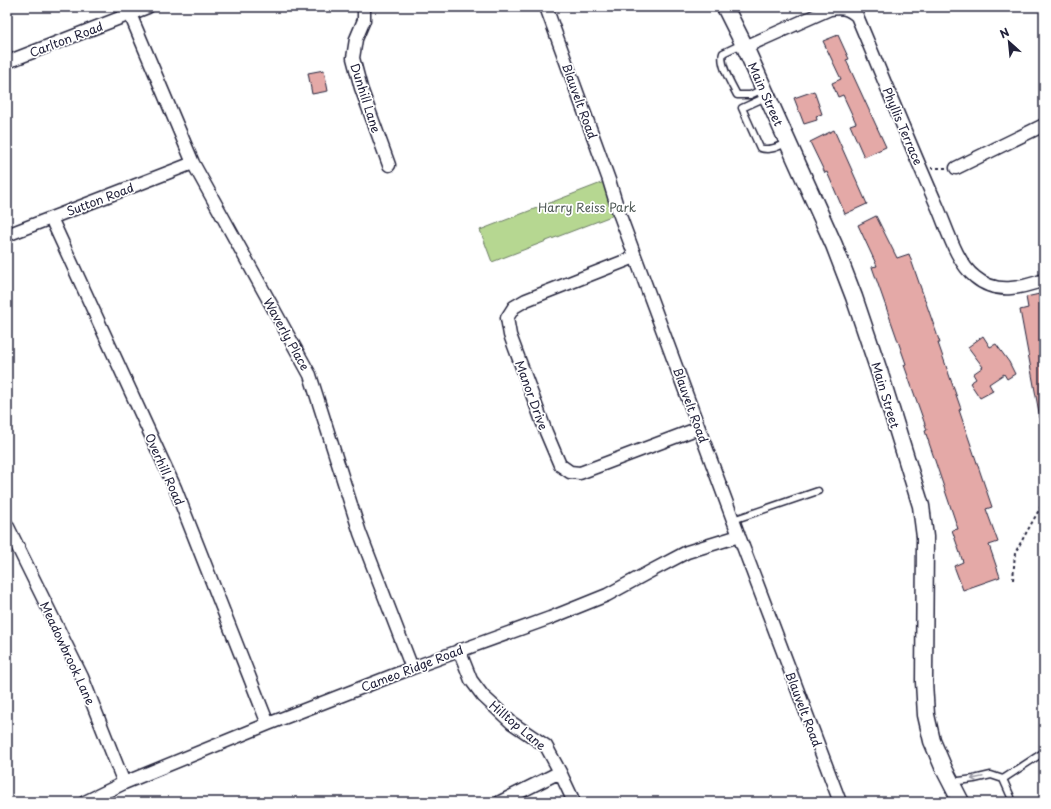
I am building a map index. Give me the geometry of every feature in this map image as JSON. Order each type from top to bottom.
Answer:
[{"type":"main road","name":"Main Street","points":[[725,7],[834,245],[854,297],[880,374],[921,506],[925,538],[924,682],[926,715],[932,741],[950,782],[961,802]]},
{"type":"street","name":"Carlton Road","points":[[7,62],[148,7]]},
{"type":"street","name":"Dunhill Lane","points":[[364,7],[364,20],[356,39],[353,58],[361,88],[389,165]]},
{"type":"street","name":"Blauvelt Road","points":[[546,7],[607,173],[619,213],[635,257],[840,802]]},
{"type":"street","name":"Phyllis Terrace","points":[[744,46],[830,9],[838,7],[846,8],[852,12],[857,16],[920,168],[965,266],[975,278],[987,284],[1001,288],[1016,288],[1044,280]]},
{"type":"street","name":"Waverly Place","points":[[130,14],[193,163],[310,375],[360,533],[412,668]]},
{"type":"street","points":[[956,168],[1044,125]]},
{"type":"street","name":"Sutton Road","points":[[7,236],[193,163]]},
{"type":"street","name":"Overhill Road","points":[[51,218],[175,488],[268,724]]},
{"type":"street","name":"Manor Drive","points":[[635,257],[526,300],[514,307],[508,318],[510,335],[546,432],[560,465],[570,472],[580,474],[699,428]]},
{"type":"street","name":"Meadowbrook Lane","points":[[7,526],[82,677],[124,783]]},
{"type":"street","name":"Cameo Ridge Road","points":[[84,802],[124,783],[268,724],[459,650],[550,618],[607,595],[688,552],[739,536]]},
{"type":"street","name":"Hilltop Lane","points":[[459,650],[471,680],[483,696],[512,723],[546,746],[574,802]]},
{"type":"street","points":[[500,802],[560,772]]},
{"type":"lane","points":[[744,46],[723,54],[721,58],[723,67],[737,95],[750,95],[765,92]]},
{"type":"lane","points":[[765,92],[742,108],[756,142],[760,148],[766,150],[773,149],[788,142]]},
{"type":"lane","points":[[733,520],[818,491]]},
{"type":"lane","points":[[1003,779],[1044,752]]},
{"type":"lane","points":[[950,782],[991,775],[1003,779],[1011,797],[1011,802]]},
{"type":"path","points":[[920,168],[956,168]]},
{"type":"path","points":[[1013,580],[1015,554],[1044,501]]},
{"type":"green space","name":"Harry Reiss Park","points":[[609,180],[619,213],[492,262],[480,230]]},
{"type":"building","points":[[838,35],[849,59],[846,60],[886,147],[864,157],[850,125],[856,123],[843,95],[838,97],[832,83],[841,79],[823,41]]},
{"type":"building","points":[[324,70],[328,91],[312,94],[308,73]]},
{"type":"building","points":[[814,91],[822,114],[816,116],[817,120],[804,124],[794,98]]},
{"type":"building","points":[[834,130],[867,204],[845,214],[827,172],[825,173],[810,142]]},
{"type":"building","points":[[876,216],[897,258],[909,254],[940,343],[938,343],[961,409],[959,410],[992,507],[986,509],[998,542],[989,545],[1000,577],[963,590],[954,566],[963,562],[952,530],[958,529],[925,431],[927,430],[904,365],[906,364],[872,267],[877,266],[858,225]]},
{"type":"building","points":[[1044,293],[1044,418],[1040,418],[1020,310],[1028,308],[1026,297]]},
{"type":"building","points":[[983,336],[990,347],[996,344],[1009,362],[1015,374],[1007,379],[1004,374],[989,384],[993,391],[980,398],[970,383],[976,379],[973,374],[983,367],[968,347]]}]
